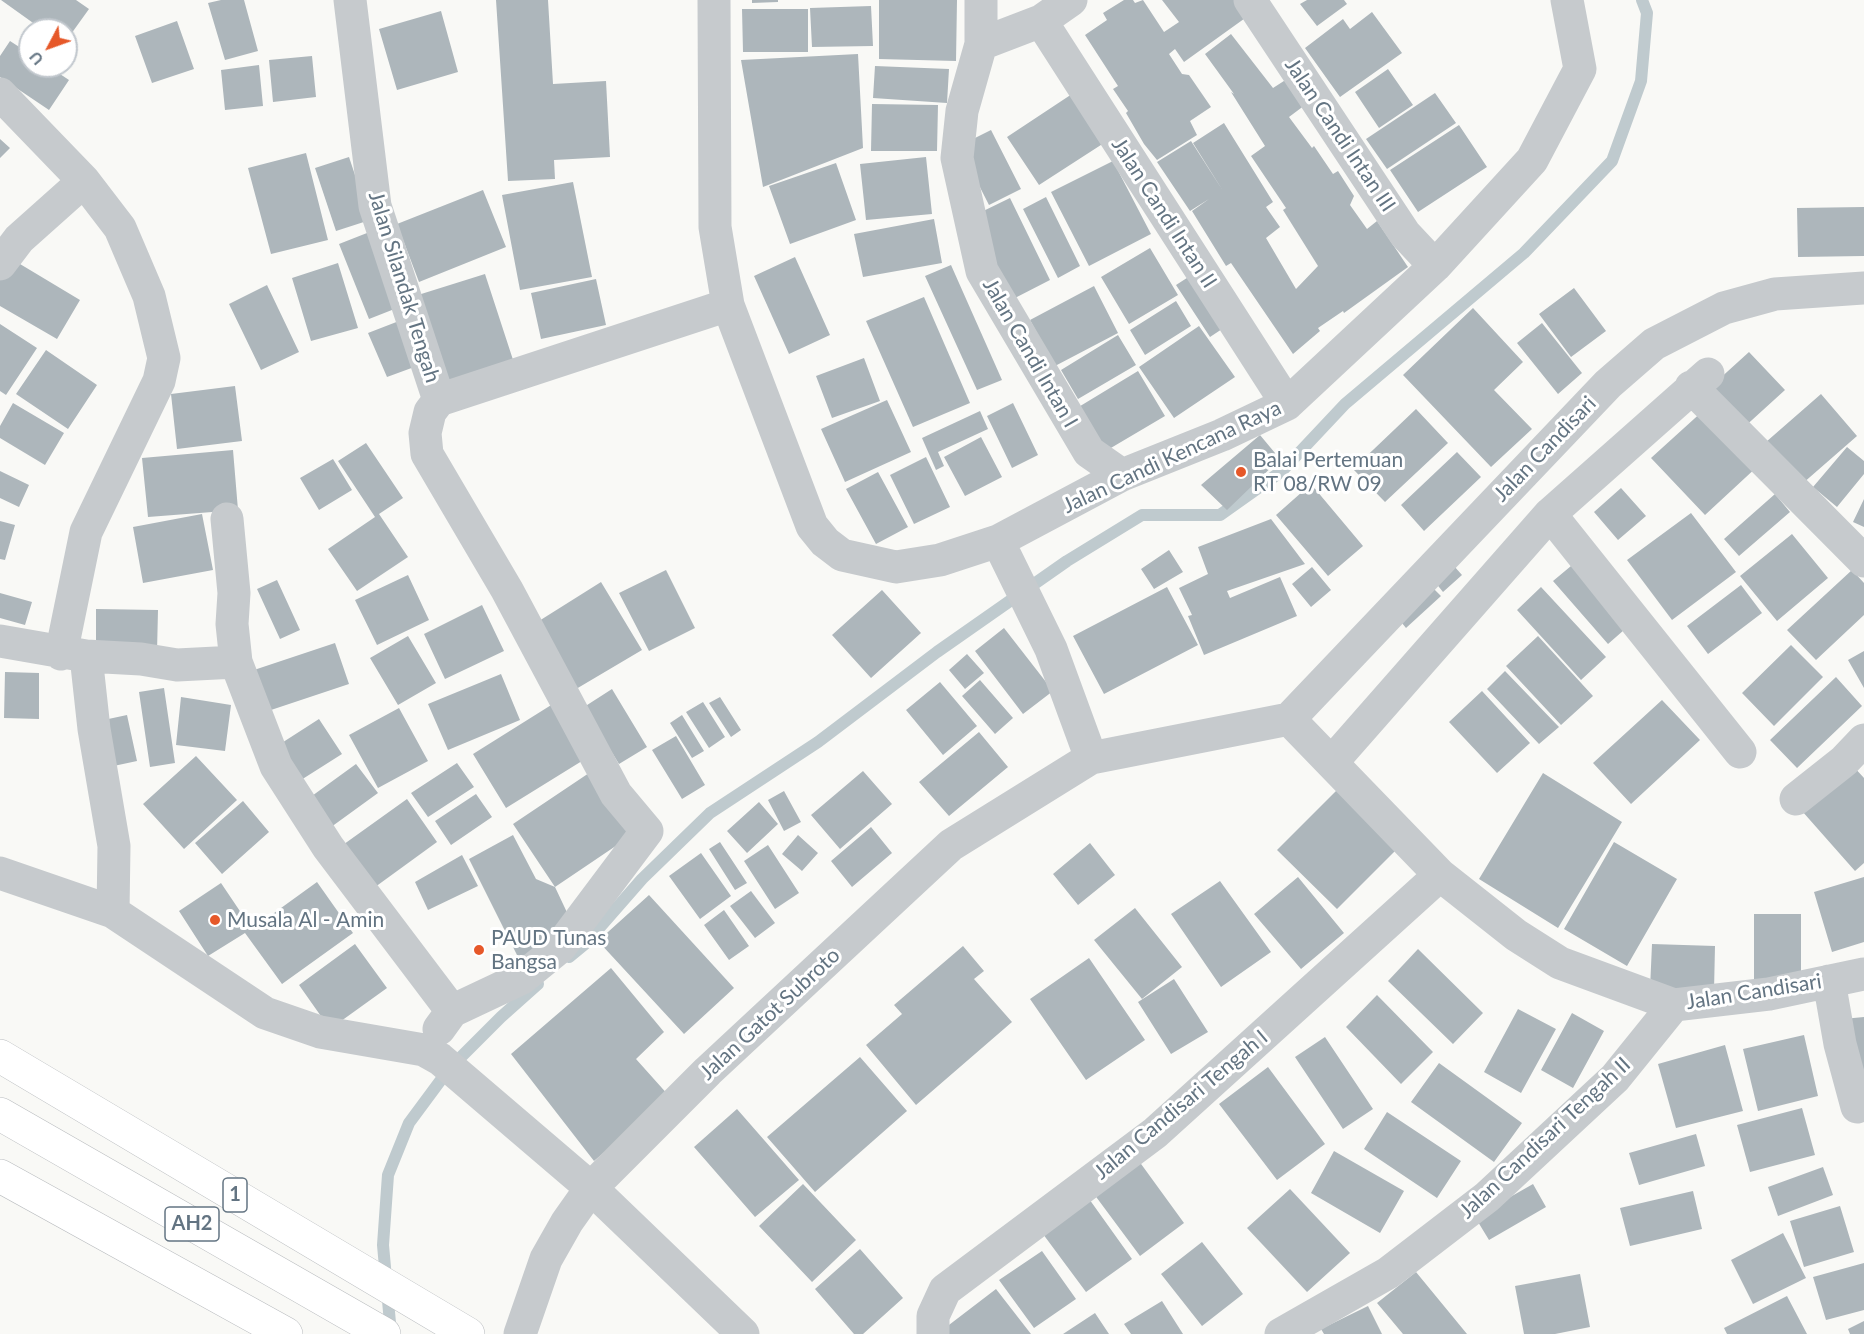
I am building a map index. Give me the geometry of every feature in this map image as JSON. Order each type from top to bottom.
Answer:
[{"type":"highway","name":"1","points":[[0,1056],[468,1334]]},
{"type":"highway","name":"AH2","points":[[0,1114],[384,1334]]},
{"type":"highway","points":[[0,1176],[286,1334]]},
{"type":"street","name":"Jalan Silandak Tengah","points":[[350,0],[375,206],[439,400],[430,412],[425,433],[427,454],[507,590],[616,794],[647,831],[560,947],[522,978],[452,1011]]},
{"type":"street","name":"Jalan Candi Kencana Raya","points":[[714,0],[715,227],[728,305],[812,526],[825,542],[842,555],[896,567],[940,560],[998,541],[1122,475],[1222,435],[1287,404],[1435,266],[1532,160],[1580,69],[1568,0]]},
{"type":"street","name":"Jalan Candi Intan I","points":[[981,0],[981,44],[962,111],[957,158],[982,271],[1089,452],[1122,475]]},
{"type":"street","points":[[981,44],[1041,21],[1071,0]]},
{"type":"street","name":"Jalan Candi Intan III","points":[[1250,0],[1405,234],[1435,266]]},
{"type":"street","name":"Jalan Candi Intan II","points":[[1041,21],[1287,404]]},
{"type":"street","points":[[0,94],[84,181],[120,228],[149,296],[164,358],[159,381],[86,532],[74,655],[94,729],[114,846],[113,912]]},
{"type":"street","points":[[0,264],[19,239],[84,181]]},
{"type":"street","name":"Jalan Candisari","points":[[1864,288],[1775,294],[1724,308],[1654,344],[1608,384],[1289,719],[1440,875],[1516,935],[1560,963],[1674,1005],[1769,994],[1864,974]]},
{"type":"street","points":[[439,400],[728,305]]},
{"type":"street","points":[[1332,762],[1550,514],[1699,380],[1864,561]]},
{"type":"street","points":[[1550,514],[1740,752]]},
{"type":"street","points":[[227,519],[234,593],[232,624],[236,662],[276,766],[328,847],[452,1011],[432,1054]]},
{"type":"street","points":[[998,541],[1051,649],[1091,758],[1289,719]]},
{"type":"street","points":[[0,641],[74,655],[141,659],[177,664],[236,662]]},
{"type":"street","points":[[1796,799],[1844,761],[1864,740]]},
{"type":"street","name":"Jalan Gatot Subroto","points":[[520,1334],[546,1259],[567,1221],[591,1188],[708,1071],[951,845],[1091,758]]},
{"type":"street","points":[[0,873],[113,912],[265,1013],[320,1032],[432,1054],[591,1188],[743,1334]]},
{"type":"street","name":"Jalan Candisari Tengah I","points":[[933,1334],[933,1316],[945,1290],[1155,1133],[1440,875]]},
{"type":"street","points":[[1829,981],[1840,1044],[1857,1107]]},
{"type":"street","name":"Jalan Candisari Tengah II","points":[[1281,1334],[1388,1273],[1487,1197],[1615,1078],[1674,1005]]},
{"type":"building","points":[[1,0],[76,0],[89,9],[78,24],[78,18],[26,18]]},
{"type":"building","points":[[221,0],[244,0],[258,51],[225,60],[208,3]]},
{"type":"building","points":[[496,0],[548,0],[553,84],[606,81],[610,157],[554,160],[555,179],[508,181]]},
{"type":"building","points":[[752,0],[778,0],[778,2],[752,3]]},
{"type":"building","points":[[879,0],[957,0],[956,61],[879,59]]},
{"type":"building","points":[[1124,0],[1133,0],[1135,3],[1143,0],[1164,32],[1179,22],[1162,0],[1237,0],[1248,16],[1184,62],[1175,49],[1169,54],[1182,74],[1189,75],[1211,107],[1190,121],[1197,135],[1157,160],[1144,144],[1126,113],[1128,111],[1113,89],[1118,86],[1085,35],[1107,20],[1103,13]]},
{"type":"building","points":[[1307,0],[1344,0],[1347,4],[1317,26],[1300,4]]},
{"type":"building","points":[[871,6],[873,46],[812,47],[810,8]]},
{"type":"building","points":[[742,9],[808,9],[808,52],[743,52]]},
{"type":"building","points":[[441,11],[458,72],[397,90],[379,29]]},
{"type":"building","points":[[1372,12],[1402,53],[1340,97],[1305,48],[1343,19],[1350,29]]},
{"type":"building","points":[[177,21],[194,69],[152,83],[135,36]]},
{"type":"building","points":[[1231,34],[1273,88],[1287,79],[1305,105],[1289,117],[1312,148],[1314,146],[1333,174],[1338,171],[1354,196],[1350,205],[1367,229],[1377,221],[1408,267],[1344,313],[1343,311],[1318,328],[1320,331],[1293,354],[1231,263],[1226,266],[1192,211],[1209,199],[1190,211],[1157,162],[1191,141],[1223,191],[1193,143],[1224,123],[1273,202],[1266,207],[1280,227],[1266,238],[1296,289],[1318,266],[1283,210],[1286,208],[1251,156],[1265,146],[1231,92],[1234,94],[1205,54]]},
{"type":"building","points":[[10,41],[18,46],[18,78],[66,78],[69,80],[49,110],[0,77],[0,56]]},
{"type":"building","points":[[858,54],[863,148],[763,187],[741,60]]},
{"type":"building","points":[[312,56],[316,97],[273,102],[269,60]]},
{"type":"building","points":[[259,65],[263,106],[225,110],[221,70]]},
{"type":"building","points":[[875,66],[949,69],[947,103],[873,98]]},
{"type":"building","points":[[1388,69],[1413,105],[1379,128],[1355,92]]},
{"type":"building","points":[[1435,93],[1456,123],[1387,169],[1366,139]]},
{"type":"building","points":[[1072,94],[1104,143],[1039,185],[1007,137]]},
{"type":"building","points":[[872,104],[938,105],[937,151],[871,151]]},
{"type":"building","points":[[1459,125],[1487,167],[1418,212],[1390,170]]},
{"type":"building","points":[[991,130],[1021,189],[989,205],[959,146]]},
{"type":"building","points":[[0,139],[10,148],[0,158]]},
{"type":"building","points":[[306,153],[328,240],[271,254],[248,168]]},
{"type":"building","points":[[349,157],[370,220],[336,231],[315,168]]},
{"type":"building","points":[[926,157],[932,214],[866,220],[860,164]]},
{"type":"building","points":[[1113,161],[1151,234],[1089,266],[1051,192]]},
{"type":"building","points":[[836,163],[856,220],[790,244],[769,186]]},
{"type":"building","points":[[573,182],[592,277],[520,290],[502,195]]},
{"type":"building","points":[[483,190],[506,247],[419,282],[397,224]]},
{"type":"building","points":[[1046,197],[1080,266],[1058,278],[1023,209]]},
{"type":"building","points":[[1010,198],[1050,280],[1013,299],[973,216]]},
{"type":"building","points":[[1864,207],[1864,256],[1798,257],[1797,208]]},
{"type":"building","points":[[934,219],[942,263],[863,277],[854,234]]},
{"type":"building","points":[[367,233],[397,308],[369,319],[339,244]]},
{"type":"building","points":[[1150,248],[1178,295],[1129,324],[1101,277]]},
{"type":"building","points":[[795,257],[830,335],[789,354],[754,276]]},
{"type":"building","points":[[10,258],[80,300],[57,339],[0,306],[0,275]]},
{"type":"building","points":[[338,263],[358,328],[311,341],[292,278]]},
{"type":"building","points":[[951,265],[1002,380],[977,390],[925,276]]},
{"type":"building","points":[[485,274],[516,369],[449,391],[418,295]]},
{"type":"building","points":[[1190,276],[1225,327],[1210,337],[1176,285]]},
{"type":"building","points":[[596,279],[606,325],[541,339],[531,293]]},
{"type":"building","points":[[267,285],[299,352],[261,370],[229,304]]},
{"type":"building","points":[[1094,286],[1118,333],[1055,366],[1030,320]]},
{"type":"building","points":[[1574,288],[1606,331],[1571,357],[1539,314]]},
{"type":"building","points":[[924,297],[970,403],[913,427],[866,321]]},
{"type":"building","points":[[1176,301],[1191,326],[1145,355],[1130,330]]},
{"type":"building","points":[[1473,308],[1523,362],[1494,390],[1532,429],[1491,467],[1403,375]]},
{"type":"building","points":[[399,321],[417,366],[387,377],[368,333]]},
{"type":"building","points":[[1542,323],[1582,373],[1558,394],[1517,343]]},
{"type":"building","points":[[0,324],[37,348],[6,395],[0,391]]},
{"type":"building","points":[[1199,326],[1235,377],[1174,418],[1139,367]]},
{"type":"building","points":[[1118,335],[1136,365],[1078,399],[1061,370]]},
{"type":"building","points":[[46,350],[97,385],[68,429],[16,394]]},
{"type":"building","points":[[1749,352],[1785,390],[1741,430],[1706,391]]},
{"type":"building","points":[[864,358],[880,401],[832,418],[816,376]]},
{"type":"building","points":[[1138,371],[1165,416],[1099,455],[1072,411]]},
{"type":"building","points":[[235,386],[242,441],[177,449],[171,394]]},
{"type":"building","points":[[1821,394],[1857,436],[1802,484],[1766,442]]},
{"type":"building","points":[[887,400],[911,452],[845,482],[821,429]]},
{"type":"building","points":[[13,403],[64,433],[45,465],[0,438],[0,426]]},
{"type":"building","points":[[1013,403],[1038,455],[1012,468],[987,416]]},
{"type":"building","points":[[1416,409],[1448,443],[1385,502],[1353,469]]},
{"type":"building","points":[[1705,409],[1759,465],[1705,515],[1651,458]]},
{"type":"building","points":[[980,411],[988,429],[938,452],[944,466],[936,470],[922,438]]},
{"type":"building","name":"Balai Pertemuan RT 08/RW 09","points":[[1260,435],[1280,459],[1227,510],[1201,485]]},
{"type":"building","points":[[981,437],[1002,477],[965,496],[944,457]]},
{"type":"building","points":[[366,443],[403,498],[379,514],[408,557],[357,591],[328,549],[375,517],[338,461]]},
{"type":"building","points":[[1847,447],[1864,461],[1864,474],[1837,507],[1813,487]]},
{"type":"building","points":[[233,450],[238,510],[148,517],[142,458]]},
{"type":"building","points":[[1457,452],[1481,477],[1424,531],[1401,505]]},
{"type":"building","points":[[926,457],[950,507],[914,524],[890,475]]},
{"type":"building","points":[[333,459],[352,490],[319,510],[300,478]]},
{"type":"building","points":[[0,471],[29,485],[19,507],[0,498]]},
{"type":"building","points":[[878,472],[908,527],[876,544],[846,489]]},
{"type":"building","points":[[1311,484],[1363,546],[1328,576],[1276,515]]},
{"type":"building","points":[[1621,488],[1646,516],[1618,540],[1594,512]]},
{"type":"building","points":[[1775,494],[1790,512],[1739,556],[1724,539]]},
{"type":"building","points":[[1864,499],[1864,527],[1853,522]]},
{"type":"building","points":[[1691,513],[1736,572],[1672,620],[1627,560]]},
{"type":"building","points":[[202,514],[213,570],[143,583],[133,527]]},
{"type":"building","points":[[1271,519],[1305,564],[1227,591],[1230,598],[1280,577],[1297,616],[1204,655],[1188,616],[1192,615],[1179,588],[1208,574],[1198,547]]},
{"type":"building","points":[[0,521],[15,525],[5,560],[0,559]]},
{"type":"building","points":[[1792,534],[1828,578],[1777,621],[1740,576]]},
{"type":"building","points":[[1169,550],[1183,572],[1154,589],[1141,569]]},
{"type":"building","points":[[1577,561],[1632,623],[1608,644],[1553,581]]},
{"type":"building","points":[[1454,566],[1462,575],[1443,592],[1435,582]]},
{"type":"building","points":[[1312,567],[1331,590],[1311,607],[1292,584]]},
{"type":"building","points":[[666,570],[695,628],[649,651],[619,593]]},
{"type":"building","points":[[1852,570],[1864,583],[1864,615],[1816,660],[1787,630]]},
{"type":"building","points":[[408,575],[429,620],[377,645],[355,600]]},
{"type":"building","points":[[277,580],[300,630],[280,639],[257,589]]},
{"type":"building","points":[[601,582],[642,650],[571,692],[531,626]]},
{"type":"building","points":[[1430,585],[1441,596],[1406,628],[1397,617]]},
{"type":"building","points":[[1741,585],[1762,613],[1708,654],[1687,626]]},
{"type":"building","points":[[1167,587],[1198,645],[1104,694],[1073,636]]},
{"type":"building","points":[[1541,587],[1606,657],[1581,680],[1517,610]]},
{"type":"building","points":[[882,590],[921,633],[871,678],[832,635]]},
{"type":"building","points":[[0,593],[32,602],[25,625],[0,618]]},
{"type":"building","points":[[482,605],[504,651],[445,679],[424,634]]},
{"type":"building","points":[[96,609],[158,610],[157,652],[96,647]]},
{"type":"building","points":[[1004,628],[1053,691],[1023,714],[975,651]]},
{"type":"building","points":[[408,636],[436,683],[398,705],[370,658]]},
{"type":"building","points":[[1538,636],[1593,696],[1561,725],[1506,666]]},
{"type":"building","points":[[335,643],[349,684],[268,711],[254,670]]},
{"type":"building","points":[[1791,645],[1823,677],[1774,726],[1742,693]]},
{"type":"building","points":[[1864,651],[1864,688],[1848,660]]},
{"type":"building","points":[[967,654],[984,673],[965,689],[949,670]]},
{"type":"building","points":[[1505,671],[1559,727],[1539,744],[1487,689]]},
{"type":"building","points":[[5,672],[39,673],[39,719],[4,718]]},
{"type":"building","points":[[501,674],[520,720],[448,750],[428,704]]},
{"type":"building","points":[[1836,677],[1862,706],[1797,768],[1770,740]]},
{"type":"building","points":[[980,680],[1013,718],[995,734],[962,696]]},
{"type":"building","points":[[940,682],[977,726],[943,755],[906,710]]},
{"type":"building","points":[[164,688],[175,763],[150,767],[139,692]]},
{"type":"building","points":[[612,689],[647,747],[619,764],[584,707]]},
{"type":"building","points":[[1482,691],[1530,743],[1497,773],[1449,722]]},
{"type":"building","points":[[181,697],[231,705],[225,751],[176,745]]},
{"type":"building","points":[[720,697],[741,730],[731,737],[709,703]]},
{"type":"building","points":[[1662,700],[1700,740],[1631,804],[1593,763]]},
{"type":"building","points":[[556,702],[590,756],[506,808],[473,754]]},
{"type":"building","points":[[703,702],[725,737],[709,748],[686,712]]},
{"type":"building","points":[[399,708],[428,761],[378,788],[349,735]]},
{"type":"building","points":[[127,715],[137,761],[109,767],[99,721]]},
{"type":"building","points":[[682,715],[704,751],[692,758],[670,723]]},
{"type":"building","points":[[319,719],[342,754],[301,780],[277,746]]},
{"type":"building","points":[[979,732],[1008,767],[949,816],[919,782]]},
{"type":"building","points":[[676,736],[705,785],[682,799],[652,750]]},
{"type":"building","points":[[196,756],[237,800],[184,849],[143,804]]},
{"type":"building","points":[[457,763],[474,787],[428,817],[411,793]]},
{"type":"building","points":[[356,764],[378,793],[327,830],[305,801]]},
{"type":"building","points":[[1853,766],[1864,778],[1864,863],[1855,871],[1802,811]]},
{"type":"building","points":[[592,771],[635,833],[555,887],[513,824]]},
{"type":"building","points":[[863,771],[892,804],[840,849],[811,815]]},
{"type":"building","points":[[1543,773],[1622,822],[1558,928],[1479,879]]},
{"type":"building","points":[[1337,790],[1396,850],[1337,909],[1277,850]]},
{"type":"building","points":[[784,791],[801,822],[784,831],[768,800]]},
{"type":"building","points":[[476,794],[492,817],[451,845],[435,821]]},
{"type":"building","points":[[407,799],[437,842],[371,890],[340,847]]},
{"type":"building","points":[[243,801],[269,832],[222,874],[195,843]]},
{"type":"building","points":[[759,802],[778,824],[747,853],[727,831]]},
{"type":"building","points":[[871,827],[892,853],[852,887],[831,861]]},
{"type":"building","points":[[513,835],[536,879],[555,887],[572,923],[523,967],[469,859]]},
{"type":"building","points":[[798,835],[818,853],[802,871],[782,854]]},
{"type":"building","points":[[720,842],[747,883],[735,890],[709,849]]},
{"type":"building","points":[[1614,842],[1677,879],[1627,966],[1564,929]]},
{"type":"building","points":[[1090,843],[1115,875],[1078,905],[1053,874]]},
{"type":"building","points":[[768,845],[799,893],[775,909],[744,861]]},
{"type":"building","points":[[701,853],[731,896],[700,919],[669,876]]},
{"type":"building","points":[[462,855],[478,886],[428,910],[415,882]]},
{"type":"building","points":[[1298,877],[1344,933],[1301,969],[1254,914]]},
{"type":"building","points":[[1864,877],[1864,942],[1832,952],[1814,892]]},
{"type":"building","points":[[1220,881],[1271,952],[1221,987],[1171,914]]},
{"type":"building","points":[[317,882],[353,933],[282,984],[245,933],[208,956],[179,911],[221,883],[252,929]]},
{"type":"building","points":[[751,891],[775,923],[755,938],[730,906]]},
{"type":"building","points":[[649,895],[734,988],[684,1034],[598,941]]},
{"type":"building","points":[[1135,908],[1182,967],[1142,999],[1094,940]]},
{"type":"building","points":[[724,910],[749,946],[729,960],[704,925]]},
{"type":"building","points":[[1754,914],[1801,914],[1801,985],[1754,985]]},
{"type":"building","points":[[355,944],[387,988],[330,1029],[299,985]]},
{"type":"building","points":[[1652,944],[1715,946],[1714,991],[1650,989]]},
{"type":"building","points":[[963,946],[984,971],[974,979],[1012,1022],[916,1105],[866,1045],[902,1014],[894,1005]]},
{"type":"building","points":[[1418,949],[1483,1013],[1453,1044],[1388,981]]},
{"type":"building","points":[[1089,958],[1145,1040],[1086,1080],[1030,999]]},
{"type":"building","points":[[611,968],[664,1032],[636,1059],[670,1097],[594,1161],[511,1054]]},
{"type":"building","points":[[1174,979],[1208,1032],[1171,1054],[1138,1002]]},
{"type":"building","points":[[1377,995],[1433,1052],[1401,1084],[1346,1027]]},
{"type":"building","points":[[1518,1009],[1556,1029],[1521,1093],[1484,1072]]},
{"type":"building","points":[[1572,1013],[1604,1031],[1573,1088],[1541,1070]]},
{"type":"building","points":[[1864,1017],[1864,1098],[1843,1019]]},
{"type":"building","points":[[1804,1035],[1818,1096],[1758,1111],[1743,1049]]},
{"type":"building","points":[[1325,1037],[1373,1109],[1343,1129],[1295,1057]]},
{"type":"building","points":[[1725,1045],[1743,1111],[1676,1128],[1658,1064]]},
{"type":"building","points":[[860,1057],[907,1111],[815,1192],[767,1137]]},
{"type":"building","points":[[1439,1063],[1522,1123],[1494,1162],[1411,1102]]},
{"type":"building","points":[[1268,1067],[1325,1144],[1277,1180],[1219,1104]]},
{"type":"building","points":[[1802,1108],[1815,1155],[1750,1172],[1737,1125]]},
{"type":"building","points":[[737,1109],[799,1180],[755,1217],[694,1147]]},
{"type":"building","points":[[1387,1112],[1461,1161],[1437,1198],[1364,1149]]},
{"type":"building","points":[[1696,1134],[1705,1166],[1639,1185],[1629,1153]]},
{"type":"building","points":[[1334,1151],[1404,1191],[1380,1233],[1311,1193]]},
{"type":"building","points":[[1136,1157],[1184,1223],[1140,1256],[1091,1190]]},
{"type":"building","points":[[1823,1167],[1833,1195],[1778,1216],[1768,1187]]},
{"type":"building","points":[[803,1184],[856,1240],[812,1282],[759,1226]]},
{"type":"building","points":[[1533,1184],[1546,1207],[1489,1240],[1475,1217]]},
{"type":"building","points":[[1290,1189],[1350,1253],[1307,1292],[1247,1228]]},
{"type":"building","points":[[1693,1191],[1702,1229],[1630,1246],[1620,1208]]},
{"type":"building","points":[[1087,1196],[1132,1259],[1086,1292],[1040,1230]]},
{"type":"building","points":[[1840,1206],[1854,1252],[1804,1267],[1790,1221]]},
{"type":"building","points":[[1783,1233],[1806,1278],[1753,1304],[1731,1260]]},
{"type":"building","points":[[1202,1242],[1243,1294],[1202,1326],[1161,1274]]},
{"type":"building","points":[[860,1249],[903,1298],[863,1334],[854,1334],[815,1289]]},
{"type":"building","points":[[1042,1251],[1076,1299],[1034,1328],[999,1280]]},
{"type":"building","points":[[1864,1263],[1864,1310],[1826,1320],[1813,1277]]},
{"type":"building","points":[[1416,1272],[1467,1334],[1403,1334],[1377,1303]]},
{"type":"building","points":[[1580,1274],[1590,1327],[1555,1334],[1524,1334],[1515,1286]]},
{"type":"building","points":[[996,1289],[1031,1334],[949,1334],[945,1328]]},
{"type":"building","points":[[1787,1296],[1807,1334],[1727,1334],[1724,1328]]},
{"type":"building","points":[[1162,1301],[1183,1334],[1131,1334],[1124,1324]]},
{"type":"building","points":[[1368,1306],[1382,1334],[1324,1334],[1321,1329]]},
{"type":"building","points":[[1095,1313],[1109,1334],[1063,1334]]},
{"type":"building","points":[[1864,1321],[1864,1334],[1850,1334],[1848,1329]]},
{"type":"waterway","points":[[569,957],[586,943],[642,879],[710,813],[818,742],[937,652],[1067,561],[1142,515],[1220,515],[1282,471],[1345,404],[1524,253],[1612,161],[1641,81],[1647,13],[1642,0]]},
{"type":"waterway","points":[[391,1334],[383,1245],[388,1175],[409,1123],[449,1069],[538,984]]},
{"type":"place","name":"Balai Pertemuan RT 08/RW 09","points":[[1241,472]]},
{"type":"place","name":"Musala Al - Amin","points":[[215,920]]},
{"type":"place","name":"PAUD Tunas Bangsa","points":[[479,950]]}]
